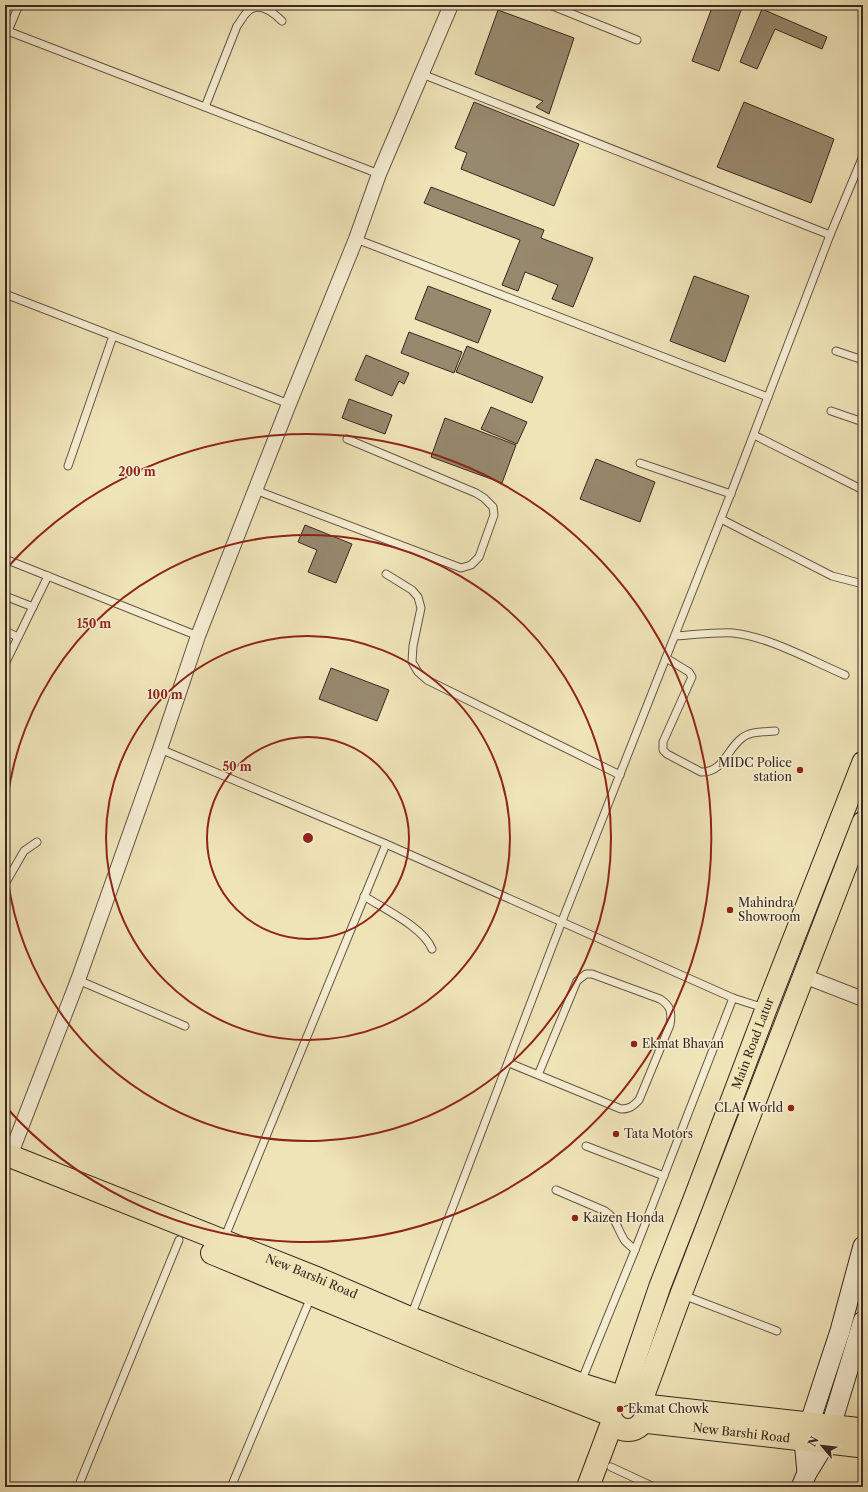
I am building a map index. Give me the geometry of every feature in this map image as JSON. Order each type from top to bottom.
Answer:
[{"type":"highway","name":"New Barshi Road","points":[[7,1160],[223,1241],[319,1279],[408,1325],[468,1359],[627,1411]]},
{"type":"highway","name":"New Barshi Road","points":[[7,1160],[179,1240],[313,1294],[580,1384],[627,1411]]},
{"type":"highway","points":[[603,1487],[611,1467],[627,1411]]},
{"type":"highway","points":[[588,1487],[627,1411]]},
{"type":"main road","name":"Main Road Latur","points":[[627,1411],[660,1286],[766,1009],[863,762]]},
{"type":"main road","name":"Main Road Latur","points":[[627,1411],[681,1294],[863,822]]},
{"type":"main road","name":"New Barshi Road","points":[[627,1411],[829,1434],[863,1447]]},
{"type":"main road","name":"New Barshi Road","points":[[829,1434],[863,1429]]},
{"type":"street","points":[[7,1160],[78,980],[198,636],[289,404],[356,239],[379,174],[451,5]]},
{"type":"street","points":[[804,976],[863,999]]},
{"type":"street","points":[[804,1480],[806,1431],[840,1330],[863,1246]]},
{"type":"street","points":[[804,1480],[829,1434],[862,1333]]},
{"type":"lane","points":[[19,5],[6,31],[379,174]]},
{"type":"lane","points":[[550,5],[637,40]]},
{"type":"lane","points":[[205,107],[237,26],[244,16],[251,9],[260,7],[274,13],[282,21]]},
{"type":"lane","points":[[422,74],[830,235]]},
{"type":"lane","points":[[408,1325],[562,922],[731,494],[830,235],[863,156]]},
{"type":"lane","points":[[356,239],[768,397]]},
{"type":"lane","points":[[5,294],[289,404]]},
{"type":"lane","points":[[68,466],[113,336]]},
{"type":"lane","points":[[836,351],[863,360]]},
{"type":"lane","points":[[831,410],[863,422]]},
{"type":"lane","points":[[754,435],[863,490]]},
{"type":"lane","points":[[255,490],[461,568],[471,565],[479,557],[494,515],[493,507],[484,498],[476,492],[347,439]]},
{"type":"lane","points":[[640,462],[731,494]]},
{"type":"lane","points":[[721,519],[832,576],[863,584]]},
{"type":"lane","points":[[5,559],[198,636]]},
{"type":"lane","points":[[386,574],[412,590],[418,597],[421,608],[413,646],[412,662],[418,672],[427,680],[620,775]]},
{"type":"lane","points":[[5,664],[48,576]]},
{"type":"lane","points":[[5,596],[33,607]]},
{"type":"lane","points":[[5,631],[18,637]]},
{"type":"lane","points":[[675,636],[731,633],[765,640],[844,675]]},
{"type":"lane","points":[[666,658],[689,672],[692,677],[663,742],[663,750],[667,754],[701,772],[707,772],[718,767],[741,738],[748,734],[775,731]]},
{"type":"lane","points":[[160,748],[386,844],[733,998],[766,1009]]},
{"type":"lane","points":[[5,884],[24,851],[37,842]]},
{"type":"lane","points":[[223,1241],[386,844]]},
{"type":"lane","points":[[364,896],[418,930],[427,939],[432,949]]},
{"type":"lane","points":[[508,1063],[621,1109],[628,1109],[639,1100],[642,1093],[670,1025],[672,1015],[670,1008],[660,998],[592,974],[581,976],[577,981],[538,1075]]},
{"type":"lane","points":[[78,980],[185,1026]]},
{"type":"lane","points":[[580,1384],[635,1250],[733,998]]},
{"type":"lane","points":[[586,1146],[664,1176]]},
{"type":"lane","points":[[556,1190],[605,1210],[615,1219],[625,1241],[635,1250]]},
{"type":"lane","points":[[78,1487],[179,1240]]},
{"type":"lane","points":[[231,1487],[313,1294]]},
{"type":"lane","points":[[681,1294],[777,1331]]},
{"type":"lane","points":[[611,1467],[654,1487]]},
{"type":"building","points":[[713,5],[743,5],[719,71],[692,61]]},
{"type":"building","points":[[762,9],[827,37],[822,49],[775,29],[757,69],[740,62]]},
{"type":"building","points":[[498,10],[574,38],[549,114],[536,107],[543,101],[475,74]]},
{"type":"building","points":[[474,102],[579,144],[554,206],[461,169],[467,153],[455,148]]},
{"type":"building","points":[[744,102],[834,139],[811,203],[717,167]]},
{"type":"building","points":[[431,187],[544,230],[541,238],[593,258],[573,307],[552,299],[558,285],[525,272],[518,291],[502,285],[520,240],[424,203]]},
{"type":"building","points":[[694,276],[749,296],[725,362],[670,341]]},
{"type":"building","points":[[428,286],[491,310],[478,343],[415,319]]},
{"type":"building","points":[[409,332],[462,352],[454,373],[401,353]]},
{"type":"building","points":[[467,346],[543,377],[532,403],[456,372]]},
{"type":"building","points":[[366,355],[409,373],[404,384],[399,381],[392,396],[355,380]]},
{"type":"building","points":[[349,399],[392,415],[385,434],[342,418]]},
{"type":"building","points":[[491,407],[527,422],[517,444],[481,429]]},
{"type":"building","points":[[445,418],[516,445],[502,483],[431,457]]},
{"type":"building","points":[[596,459],[655,482],[640,522],[580,499]]},
{"type":"building","points":[[305,525],[352,544],[336,583],[308,572],[317,550],[298,542]]},
{"type":"building","points":[[331,668],[389,690],[377,721],[319,699]]},
{"type":"place","name":"MIDC Police station","points":[[800,770]]},
{"type":"place","name":"Mahindra Showroom","points":[[730,910]]},
{"type":"place","name":"Ekmat Bhavan","points":[[634,1044]]},
{"type":"place","name":"CLAI World","points":[[791,1108]]},
{"type":"place","name":"Tata Motors","points":[[616,1134]]},
{"type":"place","name":"Kaizen Honda","points":[[575,1218]]},
{"type":"place","name":"Ekmat Chowk","points":[[620,1409]]}]
